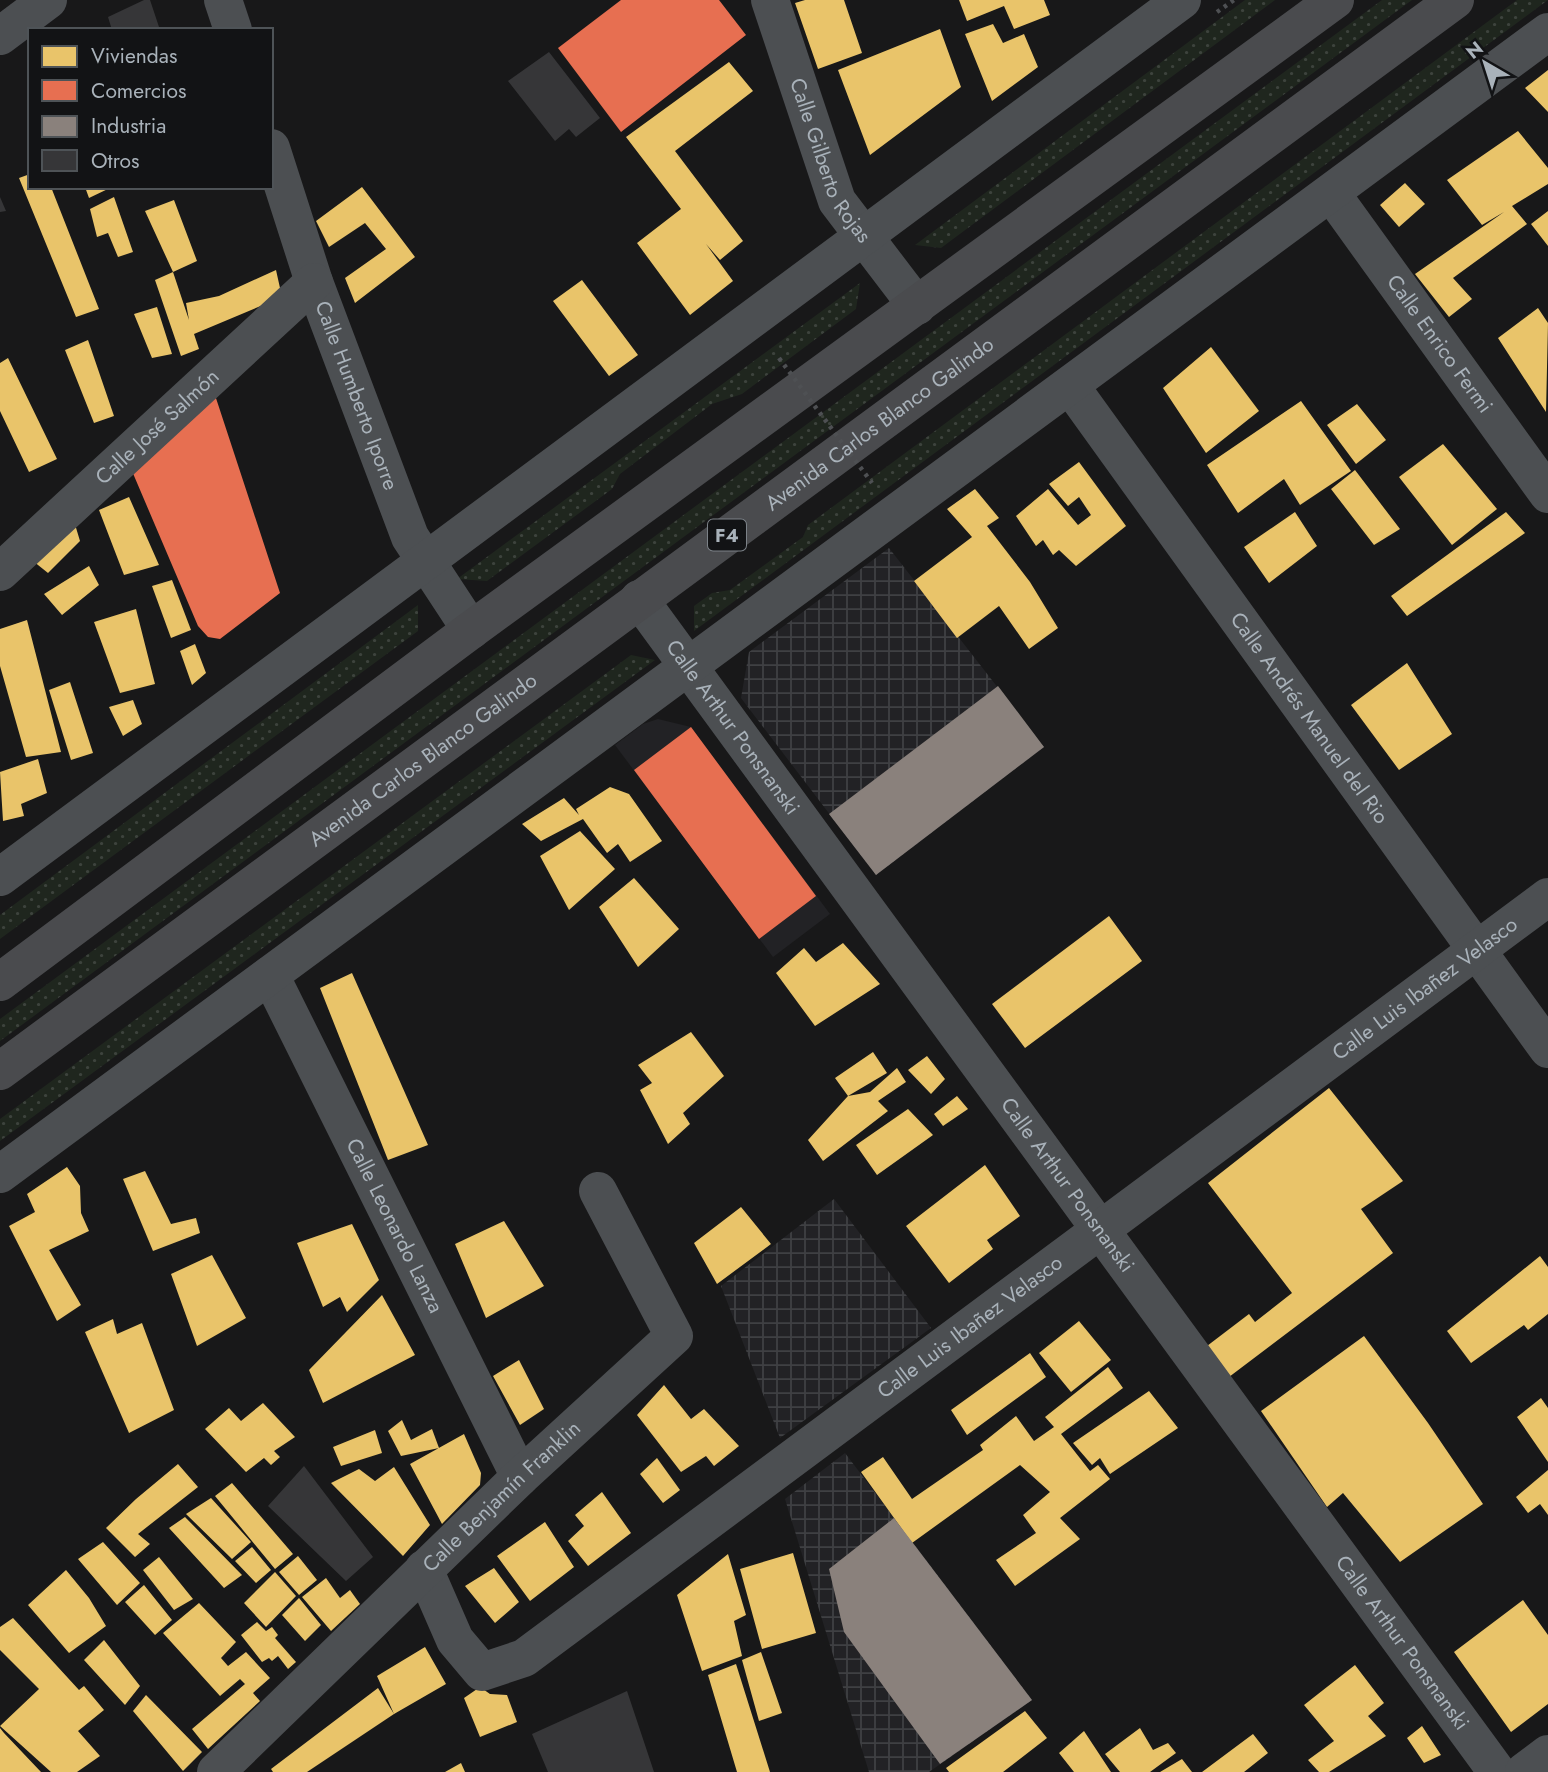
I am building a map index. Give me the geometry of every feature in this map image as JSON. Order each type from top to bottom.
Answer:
[{"type":"highway","points":[[0,982],[471,630],[1335,0]]},
{"type":"highway","name":"Avenida Carlos Blanco Galindo","points":[[0,1071],[1455,0]]},
{"type":"street","points":[[0,36],[48,0]]},
{"type":"street","points":[[223,0],[232,28]]},
{"type":"street","name":"Calle Gilberto Rojas","points":[[770,0],[837,201],[918,306]]},
{"type":"street","points":[[0,877],[1181,0]]},
{"type":"street","points":[[0,1174],[1071,387],[1548,32]]},
{"type":"street","name":"Calle Humberto Iporre","points":[[273,154],[314,282],[410,537],[471,630]]},
{"type":"street","name":"Calle Enrico Fermi","points":[[1331,193],[1548,494]]},
{"type":"street","name":"Calle José Salmón","points":[[0,572],[314,282]]},
{"type":"street","name":"Calle Andrés Manuel del Rio","points":[[1071,387],[1548,1049]]},
{"type":"street","name":"Calle Arthur Ponsnanski","points":[[639,599],[1099,1232],[1497,1772]]},
{"type":"street","name":"Calle Luis Ibañez Velasco","points":[[424,1569],[455,1640],[482,1672],[524,1658],[1548,897]]},
{"type":"street","name":"Calle Leonardo Lanza","points":[[270,975],[520,1476]]},
{"type":"street","name":"Calle Benjamín Franklin","points":[[216,1772],[520,1476],[674,1336],[598,1191]]},
{"type":"street","points":[[1524,1772],[1548,1755]]},
{"type":"path","points":[[770,365],[779,358],[872,483]]},
{"type":"shaded area","points":[[1245,0],[1275,0],[941,248],[915,245]]},
{"type":"shaded area","points":[[1382,0],[1412,0],[0,1041],[0,1019]]},
{"type":"shaded area","points":[[1517,0],[1548,0],[694,631],[694,606],[712,593],[730,590],[803,537],[808,525]]},
{"type":"shaded area","points":[[860,283],[856,309],[742,394],[712,404],[620,474],[612,489],[487,581],[457,579]]},
{"type":"shaded area","points":[[889,548],[1044,747],[876,875],[741,698],[749,652]]},
{"type":"shaded area","points":[[418,605],[418,631],[0,939],[0,915]]},
{"type":"shaded area","points":[[631,655],[655,660],[0,1141],[0,1119]]},
{"type":"shaded area","points":[[658,719],[691,727],[830,914],[773,957],[615,745],[643,724]]},
{"type":"shaded area","points":[[834,1199],[931,1328],[780,1438],[721,1286]]},
{"type":"shaded area","points":[[845,1453],[1032,1700],[929,1772],[869,1772],[785,1499]]},
{"type":"building: Viviendas","points":[[805,0],[844,0],[862,53],[818,69],[795,3]]},
{"type":"building: Viviendas","points":[[959,0],[1044,0],[1050,15],[1014,29],[1004,6],[967,21]]},
{"type":"building: Viviendas","points":[[993,24],[1003,43],[1024,34],[1038,67],[992,101],[965,34]]},
{"type":"building: Viviendas","points":[[940,29],[961,87],[870,155],[838,70]]},
{"type":"building: Viviendas","points":[[729,62],[753,91],[675,151],[743,241],[720,260],[706,244],[733,281],[690,315],[637,243],[681,209],[626,137]]},
{"type":"building: Viviendas","points":[[1548,70],[1548,112],[1525,88]]},
{"type":"building: Viviendas","points":[[1518,131],[1548,168],[1548,184],[1512,206],[1527,224],[1453,278],[1472,299],[1449,317],[1415,274],[1504,212],[1482,225],[1447,180]]},
{"type":"building: Viviendas","points":[[28,175],[28,189],[52,189],[99,309],[76,317],[19,178]]},
{"type":"building: Viviendas","points":[[1405,183],[1425,204],[1399,227],[1380,205]]},
{"type":"building: Viviendas","points":[[362,187],[415,257],[355,303],[345,278],[386,249],[365,223],[329,247],[316,221]]},
{"type":"building: Viviendas","points":[[86,189],[108,189],[89,198]]},
{"type":"building: Viviendas","points":[[114,197],[133,252],[118,257],[108,233],[97,237],[90,209]]},
{"type":"building: Viviendas","points":[[174,200],[197,261],[173,272],[145,211]]},
{"type":"building: Viviendas","points":[[1548,211],[1548,246],[1531,224]]},
{"type":"building: Viviendas","points":[[276,270],[282,297],[194,334],[199,349],[181,356],[155,280],[173,272],[189,320],[186,303],[219,296]]},
{"type":"building: Viviendas","points":[[582,280],[638,355],[609,376],[553,301]]},
{"type":"building: Viviendas","points":[[157,307],[172,354],[152,358],[134,314]]},
{"type":"building: Viviendas","points":[[1538,308],[1548,323],[1546,412],[1498,338]]},
{"type":"building: Viviendas","points":[[88,340],[114,416],[94,423],[65,350]]},
{"type":"building: Viviendas","points":[[1211,347],[1259,411],[1206,453],[1163,388]]},
{"type":"building: Viviendas","points":[[8,358],[57,459],[29,472],[0,411],[0,363]]},
{"type":"building: Viviendas","points":[[1301,401],[1351,471],[1300,505],[1284,479],[1238,513],[1207,465]]},
{"type":"building: Viviendas","points":[[1357,404],[1386,440],[1356,464],[1327,425]]},
{"type":"building: Viviendas","points":[[1443,444],[1497,509],[1452,545],[1399,477]]},
{"type":"building: Viviendas","points":[[1079,462],[1126,526],[1076,566],[1059,550],[1053,555],[1043,540],[1036,546],[1016,516],[1048,489],[1078,525],[1091,515],[1079,497],[1068,506],[1049,484]]},
{"type":"building: Viviendas","points":[[1355,470],[1400,529],[1374,545],[1331,489]]},
{"type":"building: Viviendas","points":[[975,489],[999,518],[987,526],[1030,582],[1058,628],[1029,649],[999,606],[957,638],[914,581],[972,537],[947,509]]},
{"type":"building: Viviendas","points":[[129,497],[159,565],[124,575],[99,510]]},
{"type":"building: Viviendas","points":[[1295,512],[1317,546],[1269,583],[1244,547]]},
{"type":"building: Viviendas","points":[[1506,512],[1525,533],[1407,616],[1391,596]]},
{"type":"building: Viviendas","points":[[74,521],[80,541],[48,573],[28,557]]},
{"type":"building: Viviendas","points":[[89,566],[99,585],[62,615],[44,594]]},
{"type":"building: Viviendas","points":[[172,580],[191,630],[171,638],[152,586]]},
{"type":"building: Viviendas","points":[[136,609],[155,684],[120,693],[94,622]]},
{"type":"building: Viviendas","points":[[27,620],[61,752],[26,757],[0,666],[0,629]]},
{"type":"building: Viviendas","points":[[195,644],[206,673],[192,685],[180,651]]},
{"type":"building: Viviendas","points":[[1407,663],[1452,734],[1399,770],[1351,705]]},
{"type":"building: Viviendas","points":[[70,682],[93,753],[71,760],[49,690]]},
{"type":"building: Viviendas","points":[[133,700],[142,724],[123,736],[109,707]]},
{"type":"building: Viviendas","points":[[38,759],[47,793],[21,804],[24,816],[3,821],[0,772]]},
{"type":"building: Viviendas","points":[[610,787],[629,794],[662,841],[630,862],[618,844],[607,853],[583,819],[541,841],[522,824],[564,798],[579,815],[576,809]]},
{"type":"building: Viviendas","points":[[580,831],[615,869],[569,910],[540,856]]},
{"type":"building: Viviendas","points":[[634,878],[679,929],[638,967],[599,907]]},
{"type":"building: Viviendas","points":[[1109,916],[1142,961],[1025,1048],[992,1004]]},
{"type":"building: Viviendas","points":[[843,943],[880,984],[815,1026],[776,973],[804,948],[816,962]]},
{"type":"building: Viviendas","points":[[352,973],[428,1145],[388,1160],[320,988]]},
{"type":"building: Viviendas","points":[[691,1032],[724,1076],[683,1113],[690,1124],[668,1144],[640,1090],[652,1083],[638,1065]]},
{"type":"building: Viviendas","points":[[873,1052],[887,1073],[848,1096],[835,1078]]},
{"type":"building: Viviendas","points":[[927,1056],[945,1079],[931,1094],[908,1070]]},
{"type":"building: Viviendas","points":[[897,1068],[906,1082],[878,1101],[888,1111],[823,1161],[808,1140],[848,1096],[870,1092]]},
{"type":"building: Viviendas","points":[[1329,1088],[1403,1181],[1361,1209],[1393,1253],[1229,1377],[1207,1346],[1249,1314],[1255,1322],[1292,1293],[1208,1183]]},
{"type":"building: Viviendas","points":[[957,1096],[968,1109],[943,1126],[934,1114]]},
{"type":"building: Viviendas","points":[[908,1109],[933,1135],[877,1175],[856,1145]]},
{"type":"building: Viviendas","points":[[985,1165],[1020,1216],[987,1240],[993,1249],[949,1283],[906,1226]]},
{"type":"building: Viviendas","points":[[67,1167],[80,1186],[81,1213],[89,1231],[49,1250],[81,1305],[57,1321],[9,1226],[35,1212],[27,1194]]},
{"type":"building: Viviendas","points":[[145,1171],[171,1224],[196,1218],[200,1233],[153,1251],[123,1179]]},
{"type":"building: Viviendas","points":[[741,1207],[771,1244],[717,1284],[694,1243]]},
{"type":"building: Viviendas","points":[[504,1221],[544,1286],[486,1318],[455,1244]]},
{"type":"building: Viviendas","points":[[352,1224],[379,1280],[347,1312],[340,1297],[323,1307],[297,1243]]},
{"type":"building: Viviendas","points":[[212,1255],[246,1318],[197,1346],[171,1274]]},
{"type":"building: Viviendas","points":[[1540,1256],[1548,1267],[1548,1314],[1528,1330],[1524,1325],[1471,1363],[1447,1331]]},
{"type":"building: Viviendas","points":[[382,1295],[415,1355],[323,1403],[309,1370]]},
{"type":"building: Viviendas","points":[[113,1319],[117,1334],[142,1323],[174,1410],[129,1433],[85,1332]]},
{"type":"building: Viviendas","points":[[1079,1321],[1111,1360],[1071,1392],[1039,1353]]},
{"type":"building: Viviendas","points":[[1364,1336],[1483,1504],[1400,1562],[1343,1493],[1327,1507],[1261,1411]]},
{"type":"building: Viviendas","points":[[1030,1353],[1046,1377],[967,1435],[951,1410]]},
{"type":"building: Viviendas","points":[[519,1360],[544,1409],[520,1425],[493,1376]]},
{"type":"building: Viviendas","points":[[1108,1367],[1123,1388],[1061,1434],[1090,1471],[1098,1465],[1110,1479],[1060,1518],[1080,1539],[1015,1586],[996,1560],[1036,1533],[1023,1515],[1050,1492],[1020,1465],[912,1543],[861,1472],[883,1457],[912,1499],[983,1450],[980,1445],[1016,1416],[1034,1441],[1054,1427],[1045,1417]]},
{"type":"building: Viviendas","points":[[664,1385],[691,1419],[704,1409],[739,1446],[714,1466],[706,1456],[681,1472],[637,1415]]},
{"type":"building: Viviendas","points":[[1149,1391],[1178,1428],[1110,1474],[1100,1458],[1092,1465],[1073,1443]]},
{"type":"building: Viviendas","points":[[1541,1398],[1548,1408],[1548,1462],[1517,1417]]},
{"type":"building: Viviendas","points":[[263,1403],[295,1437],[274,1451],[280,1457],[271,1465],[264,1458],[246,1472],[205,1429],[229,1408],[241,1421]]},
{"type":"building: Viviendas","points":[[402,1420],[411,1440],[432,1429],[439,1448],[401,1456],[388,1431]]},
{"type":"building: Viviendas","points":[[375,1430],[382,1453],[341,1466],[333,1447]]},
{"type":"building: Viviendas","points":[[464,1434],[481,1473],[480,1485],[442,1524],[410,1464]]},
{"type":"building: Viviendas","points":[[657,1458],[680,1490],[663,1503],[640,1474]]},
{"type":"building: Viviendas","points":[[178,1464],[198,1487],[138,1534],[150,1544],[135,1557],[106,1528]]},
{"type":"building: Viviendas","points":[[394,1467],[430,1525],[403,1556],[331,1483],[359,1469],[375,1481]]},
{"type":"building: Viviendas","points":[[1548,1470],[1548,1515],[1540,1504],[1528,1513],[1516,1497]]},
{"type":"building: Viviendas","points":[[232,1483],[293,1554],[275,1569],[215,1496]]},
{"type":"building: Viviendas","points":[[602,1492],[631,1533],[588,1566],[568,1541],[584,1526],[575,1515]]},
{"type":"building: Viviendas","points":[[211,1498],[251,1542],[232,1559],[186,1514]]},
{"type":"building: Viviendas","points":[[185,1517],[242,1575],[224,1588],[169,1528]]},
{"type":"building: Viviendas","points":[[545,1522],[574,1567],[530,1601],[497,1556]]},
{"type":"building: Viviendas","points":[[103,1542],[140,1583],[117,1605],[78,1559]]},
{"type":"building: Viviendas","points":[[252,1547],[271,1570],[256,1583],[235,1561]]},
{"type":"building: Viviendas","points":[[793,1553],[816,1633],[762,1649],[740,1569]]},
{"type":"building: Viviendas","points":[[728,1554],[746,1615],[734,1621],[742,1656],[702,1671],[677,1595]]},
{"type":"building: Viviendas","points":[[298,1556],[317,1580],[299,1595],[279,1572]]},
{"type":"building: Viviendas","points":[[159,1557],[193,1599],[174,1610],[143,1570]]},
{"type":"building: Viviendas","points":[[494,1568],[519,1602],[495,1623],[465,1586]]},
{"type":"building: Viviendas","points":[[66,1570],[89,1598],[106,1626],[69,1653],[28,1605]]},
{"type":"building: Viviendas","points":[[275,1572],[296,1596],[266,1627],[244,1603]]},
{"type":"building: Viviendas","points":[[326,1578],[340,1598],[350,1590],[360,1604],[331,1631],[302,1597]]},
{"type":"building: Viviendas","points":[[144,1585],[172,1620],[155,1635],[125,1602]]},
{"type":"building: Viviendas","points":[[299,1598],[321,1625],[305,1641],[282,1615]]},
{"type":"building: Viviendas","points":[[1523,1600],[1548,1635],[1548,1704],[1511,1732],[1454,1652]]},
{"type":"building: Viviendas","points":[[199,1603],[236,1642],[221,1658],[228,1666],[246,1652],[270,1678],[253,1693],[260,1701],[208,1749],[192,1729],[245,1684],[240,1679],[220,1696],[163,1633]]},
{"type":"building: Viviendas","points":[[13,1618],[79,1690],[84,1686],[104,1710],[78,1731],[100,1756],[77,1772],[51,1772],[0,1726],[39,1689],[0,1650],[0,1627]]},
{"type":"building: Viviendas","points":[[257,1622],[266,1631],[272,1627],[278,1635],[275,1638],[296,1662],[288,1669],[278,1656],[272,1661],[269,1658],[262,1662],[241,1635]]},
{"type":"building: Viviendas","points":[[104,1640],[140,1686],[125,1705],[84,1660]]},
{"type":"building: Viviendas","points":[[425,1647],[446,1684],[394,1714],[377,1676]]},
{"type":"building: Viviendas","points":[[761,1652],[782,1713],[759,1721],[742,1660]]},
{"type":"building: Viviendas","points":[[736,1664],[770,1772],[737,1772],[708,1675]]},
{"type":"building: Viviendas","points":[[1355,1665],[1384,1703],[1368,1716],[1386,1736],[1329,1772],[1319,1772],[1308,1760],[1334,1741],[1304,1705]]},
{"type":"building: Viviendas","points":[[480,1687],[490,1694],[507,1695],[517,1722],[480,1737],[464,1698]]},
{"type":"building: Viviendas","points":[[378,1688],[394,1714],[307,1772],[273,1772],[271,1769]]},
{"type":"building: Viviendas","points":[[146,1695],[202,1752],[183,1771],[133,1711]]},
{"type":"building: Viviendas","points":[[1025,1711],[1047,1738],[1003,1772],[949,1772],[946,1768]]},
{"type":"building: Viviendas","points":[[1422,1726],[1441,1755],[1424,1763],[1407,1738]]},
{"type":"building: Viviendas","points":[[0,1728],[4,1733],[41,1772],[0,1772]]},
{"type":"building: Viviendas","points":[[1140,1728],[1153,1750],[1168,1743],[1176,1753],[1150,1772],[1120,1772],[1105,1754]]},
{"type":"building: Viviendas","points":[[1084,1731],[1111,1772],[1074,1772],[1059,1753]]},
{"type":"building: Viviendas","points":[[1253,1734],[1268,1753],[1244,1772],[1202,1772]]},
{"type":"building: Viviendas","points":[[1182,1759],[1192,1772],[1160,1772]]},
{"type":"building: Viviendas","points":[[461,1763],[465,1772],[445,1772]]},
{"type":"building: Comercios","points":[[621,0],[719,0],[746,35],[621,132],[558,48]]},
{"type":"building: Comercios","points":[[213,389],[280,593],[220,639],[208,637],[198,626],[129,464]]},
{"type":"building: Comercios","points":[[691,727],[816,896],[759,939],[634,770]]},
{"type":"building: Industria","points":[[998,686],[1044,747],[876,875],[829,814]]},
{"type":"building: Industria","points":[[894,1518],[1032,1700],[940,1764],[844,1632],[829,1569]]},
{"type":"building: Otros","points":[[144,0],[150,0],[159,28],[111,28],[108,17]]},
{"type":"building: Otros","points":[[549,52],[600,118],[576,137],[569,129],[555,141],[508,81]]},
{"type":"building: Otros","points":[[0,197],[6,211],[0,212]]},
{"type":"building: Otros","points":[[304,1466],[373,1557],[346,1581],[268,1506]]},
{"type":"building: Otros","points":[[627,1691],[654,1772],[548,1772],[532,1734]]}]
